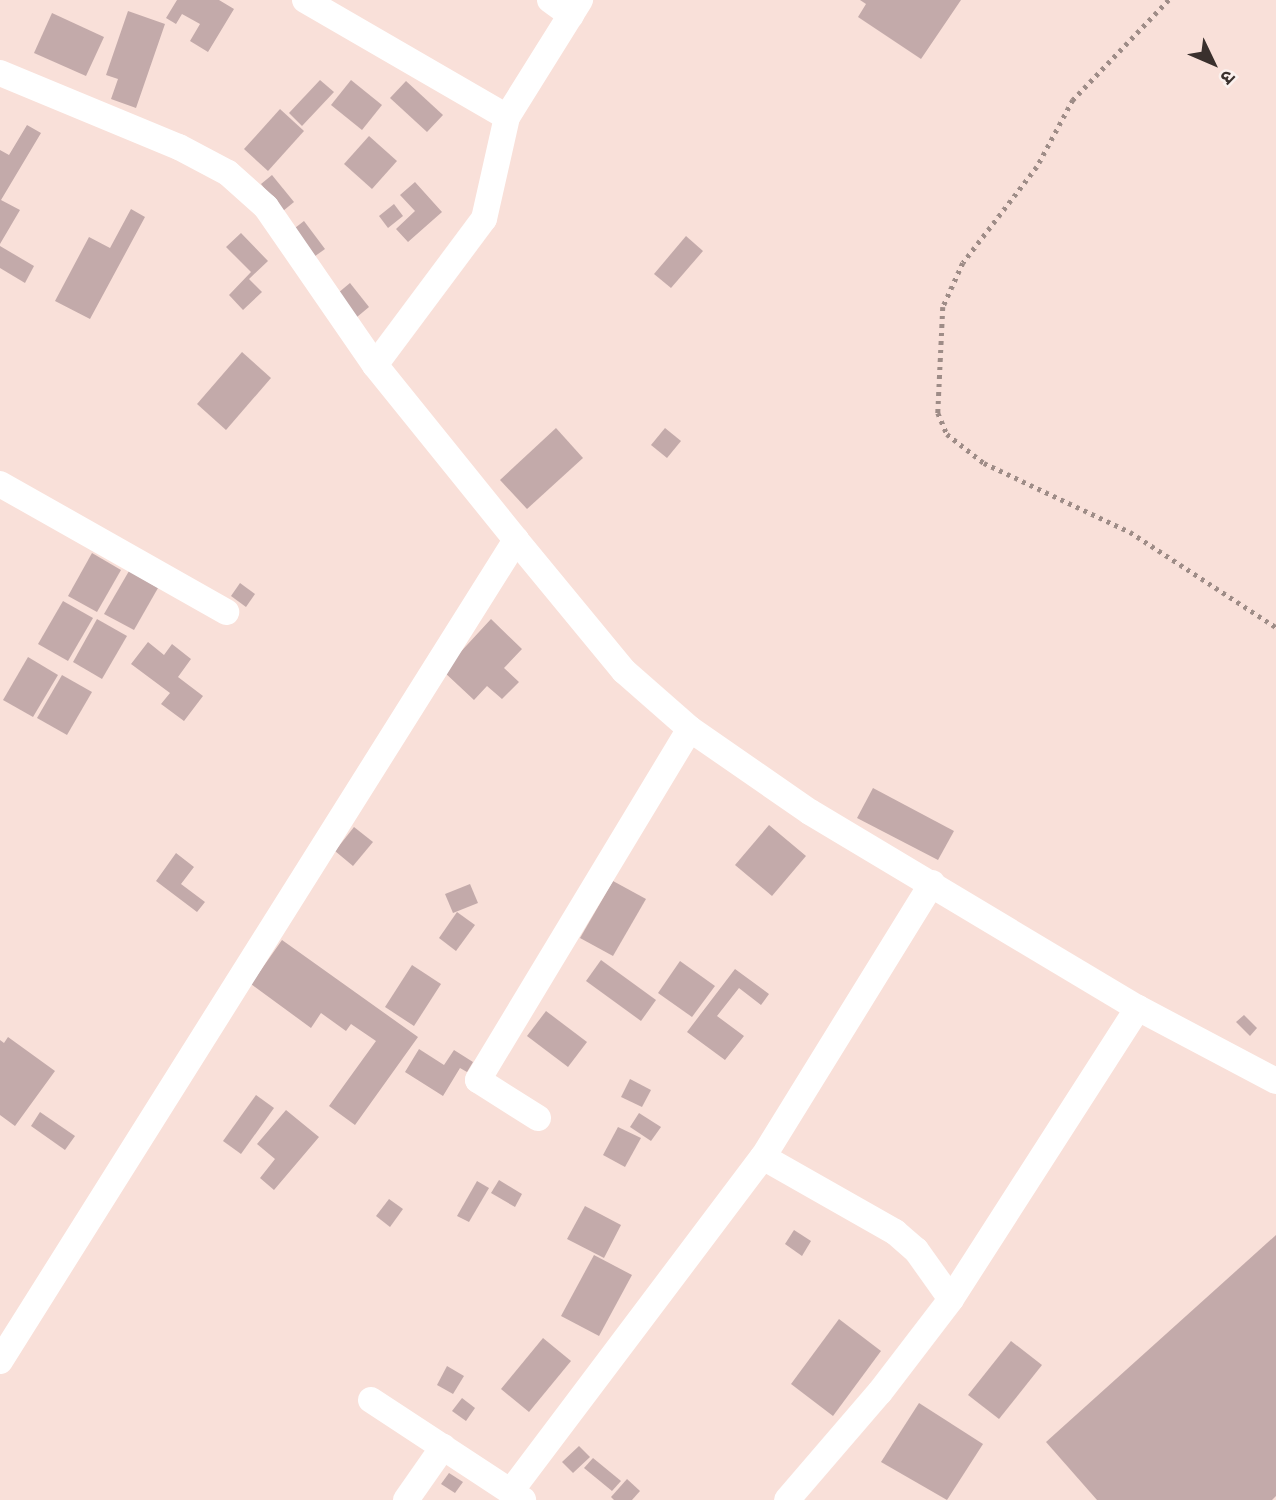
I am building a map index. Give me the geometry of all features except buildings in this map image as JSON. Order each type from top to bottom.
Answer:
[{"type":"street","points":[[305,0],[507,117]]},
{"type":"street","points":[[375,365],[484,219],[507,117],[567,5]]},
{"type":"street","points":[[0,73],[179,147],[228,173],[266,206],[375,365],[516,540],[624,671],[690,729],[810,812],[1138,1008],[1276,1081]]},
{"type":"street","points":[[1,487],[226,612]]},
{"type":"street","points":[[0,1361],[516,540]]},
{"type":"street","points":[[538,1118],[478,1080],[690,729]]},
{"type":"street","points":[[371,1400],[517,1495],[763,1157],[932,883]]},
{"type":"street","points":[[787,1500],[880,1392],[951,1299],[1138,1008]]},
{"type":"street","points":[[763,1157],[895,1232],[916,1250],[951,1299]]},
{"type":"street","points":[[406,1500],[443,1447]]},
{"type":"path","points":[[1169,0],[1073,100],[1037,167],[963,263],[943,307],[938,413],[947,435],[984,463],[1130,532],[1276,626]]}]
